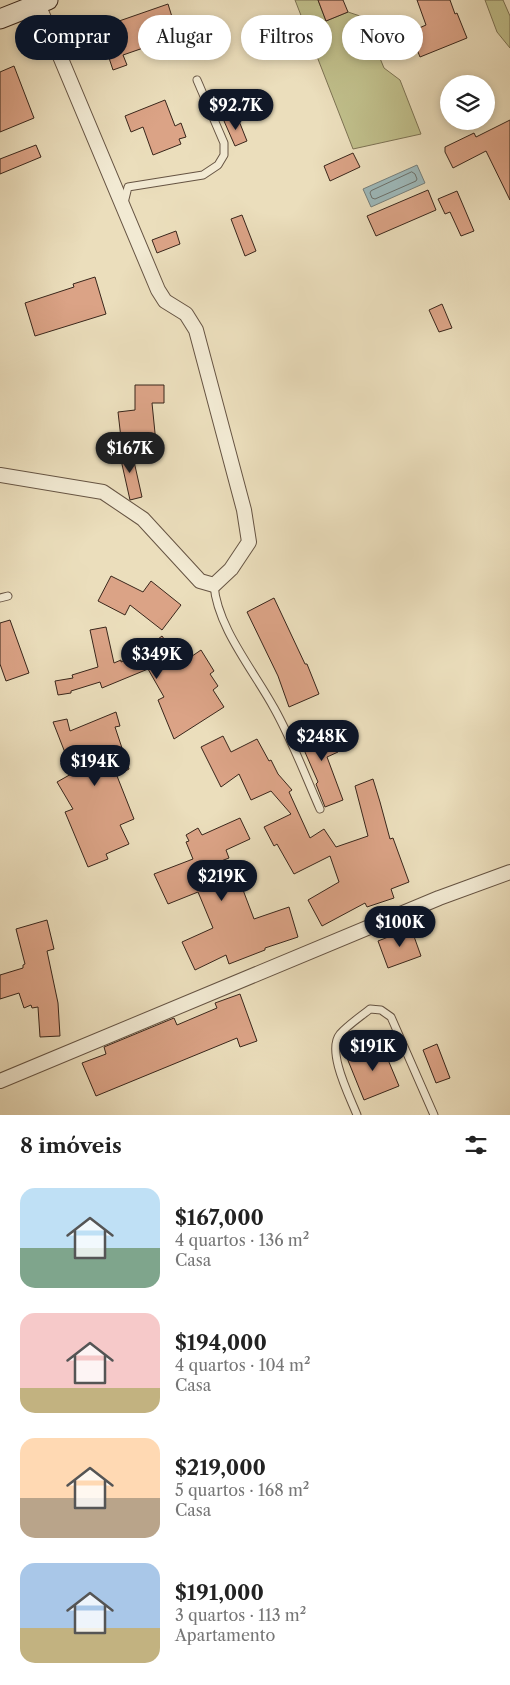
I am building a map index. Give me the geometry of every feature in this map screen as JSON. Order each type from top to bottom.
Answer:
[{"type":"street","points":[[0,19],[43,2],[158,290],[165,301],[186,314],[196,330],[244,510],[248,542],[231,569],[214,585],[200,581],[143,519],[103,492],[0,474]]},
{"type":"street","points":[[0,1081],[439,898],[510,872]]},
{"type":"lane","points":[[123,205],[128,187],[203,174],[218,165],[224,154],[224,143],[197,80]]},
{"type":"lane","points":[[214,585],[215,599],[222,620],[275,708],[320,809]]},
{"type":"lane","points":[[357,1115],[337,1062],[335,1045],[339,1035],[370,1009],[381,1010],[391,1017],[434,1115]]},
{"type":"shaded area","points":[[295,0],[318,0],[324,15],[301,15]]},
{"type":"shaded area","points":[[485,0],[503,0],[510,16],[510,48],[497,32]]},
{"type":"shaded area","points":[[348,12],[357,15],[342,15],[342,60],[381,60],[384,68],[400,80],[421,134],[353,149],[318,60],[332,60],[332,19]]},
{"type":"water","points":[[417,165],[425,183],[371,207],[363,189]]},
{"type":"building","points":[[318,0],[343,0],[348,12],[332,19],[332,15],[324,15]]},
{"type":"building","points":[[417,0],[450,0],[467,38],[423,56],[423,26],[426,25]]},
{"type":"building","points":[[168,4],[171,15],[138,15],[138,50],[128,53],[128,18]]},
{"type":"building","points":[[110,60],[125,60],[127,65],[113,70]]},
{"type":"building","points":[[14,66],[34,118],[0,132],[0,72]]},
{"type":"building","points":[[165,100],[175,126],[181,123],[186,137],[179,139],[181,144],[153,155],[143,127],[131,132],[125,116]]},
{"type":"building","points":[[237,116],[247,141],[235,146],[224,121]]},
{"type":"building","points":[[510,120],[510,200],[486,151],[453,168],[445,152],[445,147],[474,133],[476,137],[490,130],[495,130],[495,128]]},
{"type":"building","points":[[36,145],[41,157],[0,174],[0,159]]},
{"type":"building","points":[[353,153],[360,167],[330,181],[324,166]]},
{"type":"building","points":[[428,190],[436,210],[376,236],[367,216]]},
{"type":"building","points":[[457,191],[474,231],[461,236],[450,212],[445,214],[438,199]]},
{"type":"building","points":[[242,215],[256,251],[245,256],[231,219]]},
{"type":"building","points":[[176,231],[180,244],[157,253],[152,240]]},
{"type":"building","points":[[95,277],[106,314],[35,336],[25,303],[74,287],[73,284]]},
{"type":"building","points":[[442,304],[452,328],[439,332],[429,310]]},
{"type":"building","points":[[135,385],[164,385],[164,403],[152,403],[156,443],[122,447],[118,412],[135,410]]},
{"type":"building","points":[[131,448],[142,497],[130,500],[119,451]]},
{"type":"building","points":[[111,576],[143,592],[151,581],[181,605],[162,630],[130,605],[125,615],[98,601]]},
{"type":"building","points":[[274,598],[305,664],[307,664],[319,694],[289,707],[278,676],[247,612]]},
{"type":"building","points":[[10,620],[29,673],[6,681],[0,664],[0,623]]},
{"type":"building","points":[[106,627],[114,663],[137,655],[162,636],[182,663],[201,650],[214,671],[210,674],[218,686],[213,690],[224,707],[174,739],[158,700],[164,697],[148,669],[102,688],[100,682],[71,691],[71,693],[58,695],[55,681],[73,678],[72,675],[98,667],[90,630]]},
{"type":"building","points":[[116,712],[120,726],[115,727],[129,769],[117,776],[134,819],[120,825],[129,844],[106,854],[108,859],[88,867],[65,812],[73,809],[57,782],[73,773],[53,722],[67,719],[70,731]]},
{"type":"building","points":[[325,723],[338,752],[327,757],[343,800],[325,807],[316,784],[318,782],[298,736]]},
{"type":"building","points":[[223,736],[231,752],[257,739],[269,761],[271,760],[278,774],[292,790],[289,792],[310,838],[324,829],[336,847],[368,836],[355,786],[373,779],[390,839],[393,838],[409,882],[391,889],[394,898],[367,907],[365,903],[322,926],[308,900],[339,882],[330,856],[294,874],[277,844],[274,846],[264,827],[291,814],[271,791],[251,800],[239,774],[221,787],[201,747]]},
{"type":"building","points":[[240,818],[250,839],[226,850],[229,858],[208,866],[221,891],[240,882],[254,919],[289,907],[298,937],[265,948],[265,950],[229,964],[226,955],[195,970],[182,942],[213,928],[198,892],[168,904],[154,874],[193,859],[186,842],[189,841],[186,835],[198,828],[202,835]]},
{"type":"building","points":[[47,920],[54,949],[47,951],[58,1003],[60,1036],[40,1037],[38,1007],[32,1008],[31,1005],[24,1008],[19,993],[0,999],[0,975],[23,968],[25,964],[16,929]]},
{"type":"building","points":[[411,928],[421,956],[388,968],[378,941]]},
{"type":"building","points":[[240,994],[257,1041],[240,1047],[237,1038],[96,1096],[82,1063],[106,1054],[104,1047],[174,1018],[177,1025],[217,1008],[215,1003]]},
{"type":"building","points":[[381,1043],[399,1086],[364,1100],[347,1058]]},
{"type":"building","points":[[437,1044],[450,1078],[436,1083],[423,1050]]}]
